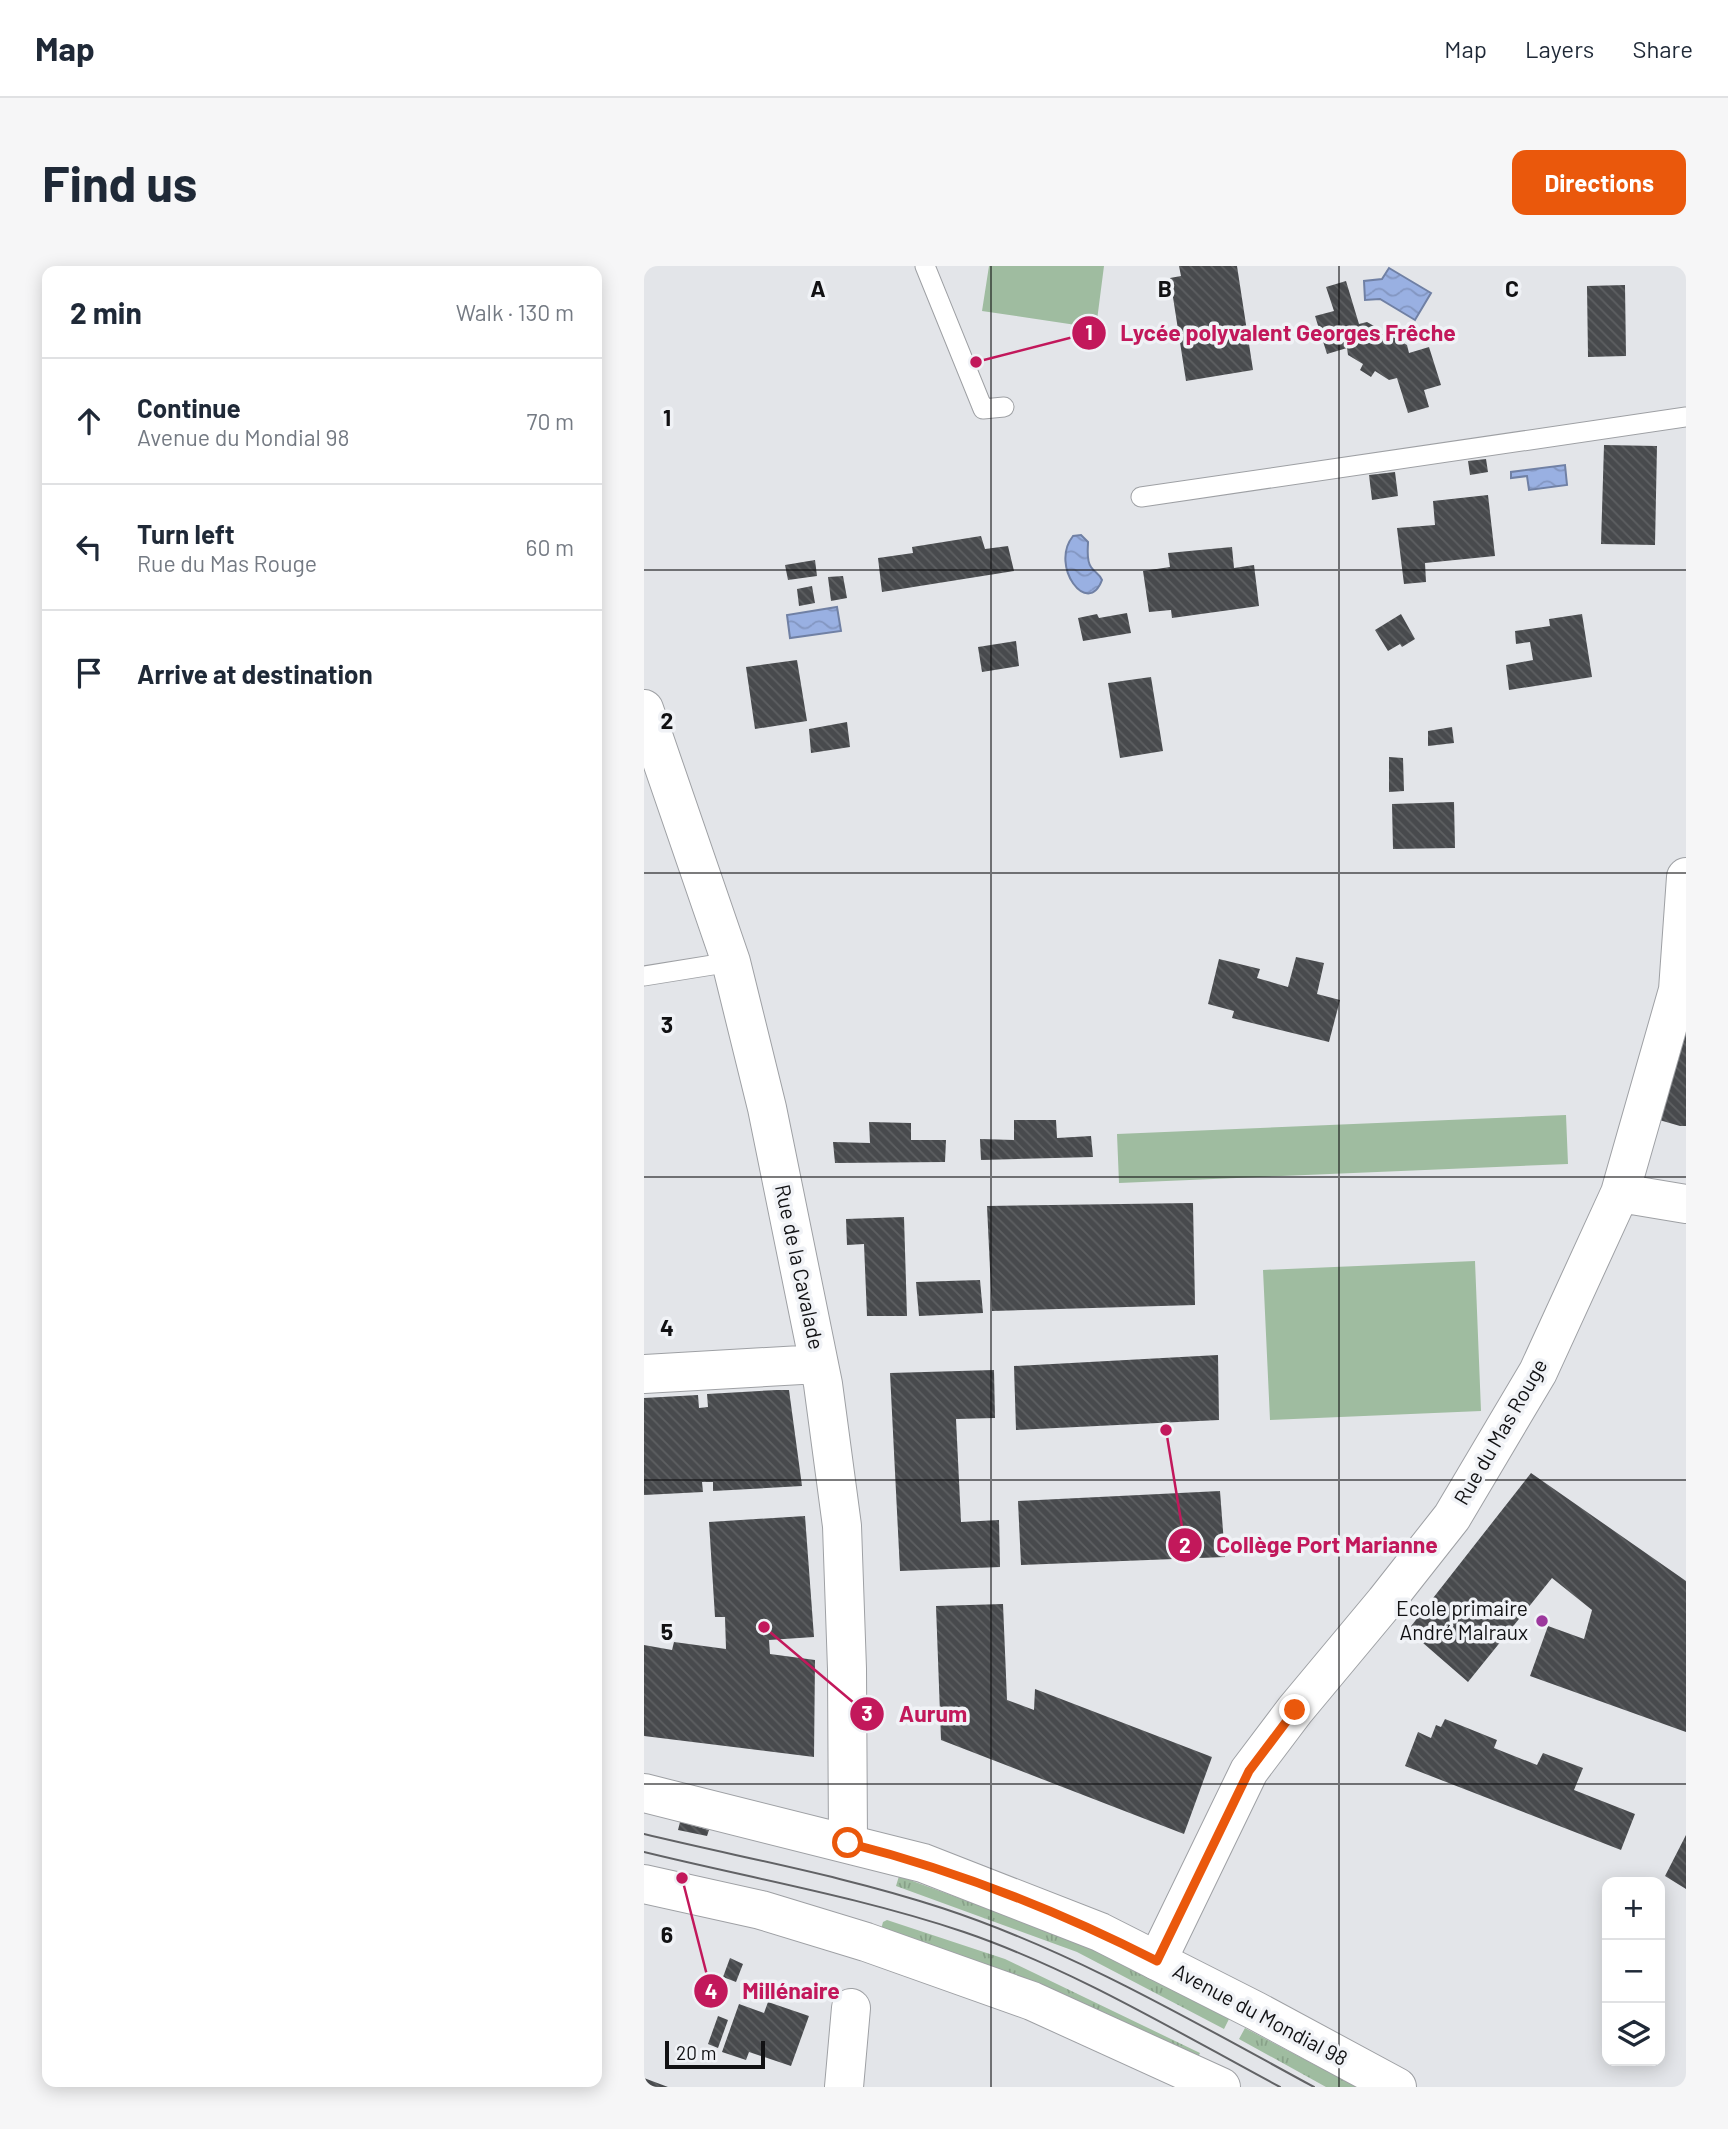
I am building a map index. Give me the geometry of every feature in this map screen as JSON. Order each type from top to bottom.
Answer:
[{"type":"street","name":"Rue de la Cavalade","points":[[644,709],[731,962],[767,1108],[819,1364],[842,1526],[847,1669],[848,1843]]},
{"type":"street","name":"Rue du Mas Rouge","points":[[1157,1961],[1249,1771],[1451,1517],[1538,1372],[1620,1193],[1678,990],[1686,877]]},
{"type":"street","points":[[1620,1193],[1686,1204]]},
{"type":"street","points":[[644,1374],[819,1364]]},
{"type":"street","name":"Avenue du Mondial 98","points":[[644,1793],[923,1863],[1100,1932],[1397,2087]]},
{"type":"street","points":[[644,1884],[761,1910],[879,1947],[1032,2001],[1221,2087]]},
{"type":"street","points":[[844,2087],[851,2008]]},
{"type":"lane","points":[[925,266],[983,409],[1004,407]]},
{"type":"lane","points":[[1141,497],[1686,417]]},
{"type":"lane","points":[[644,976],[731,962]]},
{"type":"green space","points":[[989,266],[1104,266],[1096,328],[982,311]]},
{"type":"green space","points":[[1566,1115],[1568,1164],[1119,1183],[1117,1134]]},
{"type":"green space","points":[[1475,1261],[1481,1411],[1270,1420],[1263,1270]]},
{"type":"green space","points":[[899,1876],[1079,1942],[1229,2019],[1224,2029],[1077,1952],[896,1886]]},
{"type":"green space","points":[[887,1920],[1005,1959],[1200,2053],[1195,2064],[879,1937],[883,1922]]},
{"type":"green space","points":[[1245,2028],[1357,2087],[1326,2087],[1239,2039]]},
{"type":"water","points":[[1389,268],[1431,293],[1415,320],[1380,299],[1365,300],[1364,281],[1382,279]]},
{"type":"water","points":[[1565,465],[1567,485],[1529,490],[1527,476],[1511,478],[1511,472]]},
{"type":"water","points":[[1081,535],[1088,542],[1089,564],[1102,580],[1096,590],[1088,593],[1080,591],[1073,584],[1065,561],[1073,536]]},
{"type":"water","points":[[837,607],[841,631],[790,638],[787,615]]},
{"type":"building","points":[[1179,266],[1237,266],[1253,370],[1186,381],[1170,278],[1181,276]]},
{"type":"building","points":[[1346,281],[1359,324],[1367,322],[1407,345],[1409,353],[1429,347],[1441,385],[1424,390],[1429,407],[1408,413],[1397,378],[1389,380],[1375,371],[1371,377],[1360,370],[1363,364],[1348,355],[1347,348],[1327,354],[1315,316],[1334,311],[1326,287]]},
{"type":"building","points":[[1625,285],[1626,356],[1588,357],[1587,286]]},
{"type":"building","points":[[1604,445],[1657,446],[1655,545],[1601,544]]},
{"type":"building","points":[[1486,459],[1488,472],[1470,475],[1468,461]]},
{"type":"building","points":[[1395,472],[1398,496],[1372,500],[1369,475]]},
{"type":"building","points":[[1488,495],[1495,556],[1425,563],[1426,582],[1404,584],[1397,528],[1435,525],[1433,501]]},
{"type":"building","points":[[981,536],[985,549],[1008,546],[1014,571],[882,592],[878,558],[913,553],[912,547]]},
{"type":"building","points":[[1232,547],[1234,568],[1254,565],[1259,606],[1172,618],[1171,610],[1149,612],[1143,571],[1170,567],[1168,553]]},
{"type":"building","points":[[815,560],[817,576],[788,580],[785,565]]},
{"type":"building","points":[[843,576],[847,598],[831,601],[828,577]]},
{"type":"building","points":[[812,586],[815,603],[799,606],[797,589]]},
{"type":"building","points":[[1127,613],[1131,633],[1083,641],[1078,618],[1097,614],[1099,618]]},
{"type":"building","points":[[1401,614],[1415,639],[1388,651],[1375,630]]},
{"type":"building","points":[[1582,614],[1592,677],[1509,690],[1506,665],[1533,660],[1530,642],[1516,644],[1515,631],[1550,626],[1549,619]]},
{"type":"building","points":[[1016,641],[1019,666],[982,672],[978,647]]},
{"type":"building","points":[[797,660],[807,721],[755,729],[746,667]]},
{"type":"building","points":[[1151,677],[1163,751],[1120,758],[1108,683]]},
{"type":"building","points":[[847,722],[850,747],[811,753],[809,729]]},
{"type":"building","points":[[1452,727],[1454,743],[1428,746],[1428,731]]},
{"type":"building","points":[[1389,757],[1403,758],[1404,791],[1389,792]]},
{"type":"building","points":[[1454,802],[1455,848],[1393,849],[1392,804]]},
{"type":"building","points":[[1296,957],[1324,963],[1317,994],[1340,1000],[1329,1042],[1232,1018],[1234,1011],[1208,1004],[1219,959],[1260,969],[1257,978],[1288,987]]},
{"type":"building","points":[[1686,1021],[1686,1126],[1680,1126],[1649,1117]]},
{"type":"building","points":[[1014,1120],[1056,1120],[1057,1138],[1091,1136],[1093,1157],[981,1160],[980,1139],[1014,1140]]},
{"type":"building","points":[[869,1122],[911,1123],[911,1140],[946,1140],[945,1162],[835,1163],[833,1142],[870,1143]]},
{"type":"building","points":[[1193,1203],[1195,1305],[992,1311],[987,1206]]},
{"type":"building","points":[[904,1217],[907,1316],[867,1316],[864,1244],[847,1245],[846,1219]]},
{"type":"building","points":[[980,1280],[983,1313],[919,1316],[916,1282]]},
{"type":"building","points":[[1218,1355],[1219,1420],[1016,1430],[1014,1366]]},
{"type":"building","points":[[994,1370],[995,1418],[956,1419],[961,1522],[999,1520],[1000,1567],[900,1571],[890,1373]]},
{"type":"building","points":[[789,1390],[802,1486],[713,1491],[713,1482],[702,1482],[703,1492],[644,1495],[644,1398],[698,1395],[699,1408],[708,1407],[707,1394]]},
{"type":"building","points":[[1531,1473],[1686,1581],[1686,1732],[1530,1676],[1548,1626],[1584,1639],[1592,1610],[1552,1578],[1468,1682],[1408,1630]]},
{"type":"building","points":[[1220,1491],[1225,1557],[1021,1565],[1018,1501]]},
{"type":"building","points":[[805,1516],[814,1637],[769,1640],[770,1654],[815,1660],[814,1757],[644,1736],[644,1645],[672,1650],[674,1642],[726,1649],[725,1617],[715,1617],[709,1522]]},
{"type":"building","points":[[1003,1604],[1007,1700],[1034,1710],[1035,1689],[1212,1757],[1184,1834],[941,1740],[936,1606]]},
{"type":"building","points":[[1445,1719],[1497,1740],[1494,1748],[1537,1765],[1543,1753],[1583,1768],[1574,1790],[1635,1814],[1621,1850],[1405,1766],[1418,1732],[1431,1738],[1436,1725],[1441,1727]]},
{"type":"building","points":[[680,1822],[709,1830],[707,1836],[678,1830]]},
{"type":"building","points":[[1686,1835],[1686,1889],[1665,1876]]},
{"type":"building","points":[[730,1958],[743,1964],[736,1982],[723,1977]]},
{"type":"building","points":[[768,2002],[809,2016],[791,2066],[749,2052],[746,2060],[722,2052],[739,2004],[764,2013]]},
{"type":"building","points":[[718,2016],[728,2020],[718,2048],[708,2044]]},
{"type":"building","points":[[644,2078],[668,2087],[644,2087]]},
{"type":"tram line","points":[[644,1834],[868,1886],[991,1925],[1132,1989],[1314,2087]]},
{"type":"tram line","points":[[644,1852],[845,1898],[925,1920],[1005,1947],[1086,1983],[1280,2087]]},
{"type":"place","name":"Lycée polyvalent Georges Frêche","points":[[976,362]]},
{"type":"place","name":"Collège Port Marianne","points":[[1166,1430]]},
{"type":"place","name":"Ecole primaire André Malraux","points":[[1542,1621]]},
{"type":"place","name":"Aurum","points":[[764,1627]]},
{"type":"place","name":"Millénaire","points":[[682,1878]]},
{"type":"route","points":[[848,1843],[923,1863],[1100,1932],[1157,1961],[1249,1771],[1295,1710]]}]
